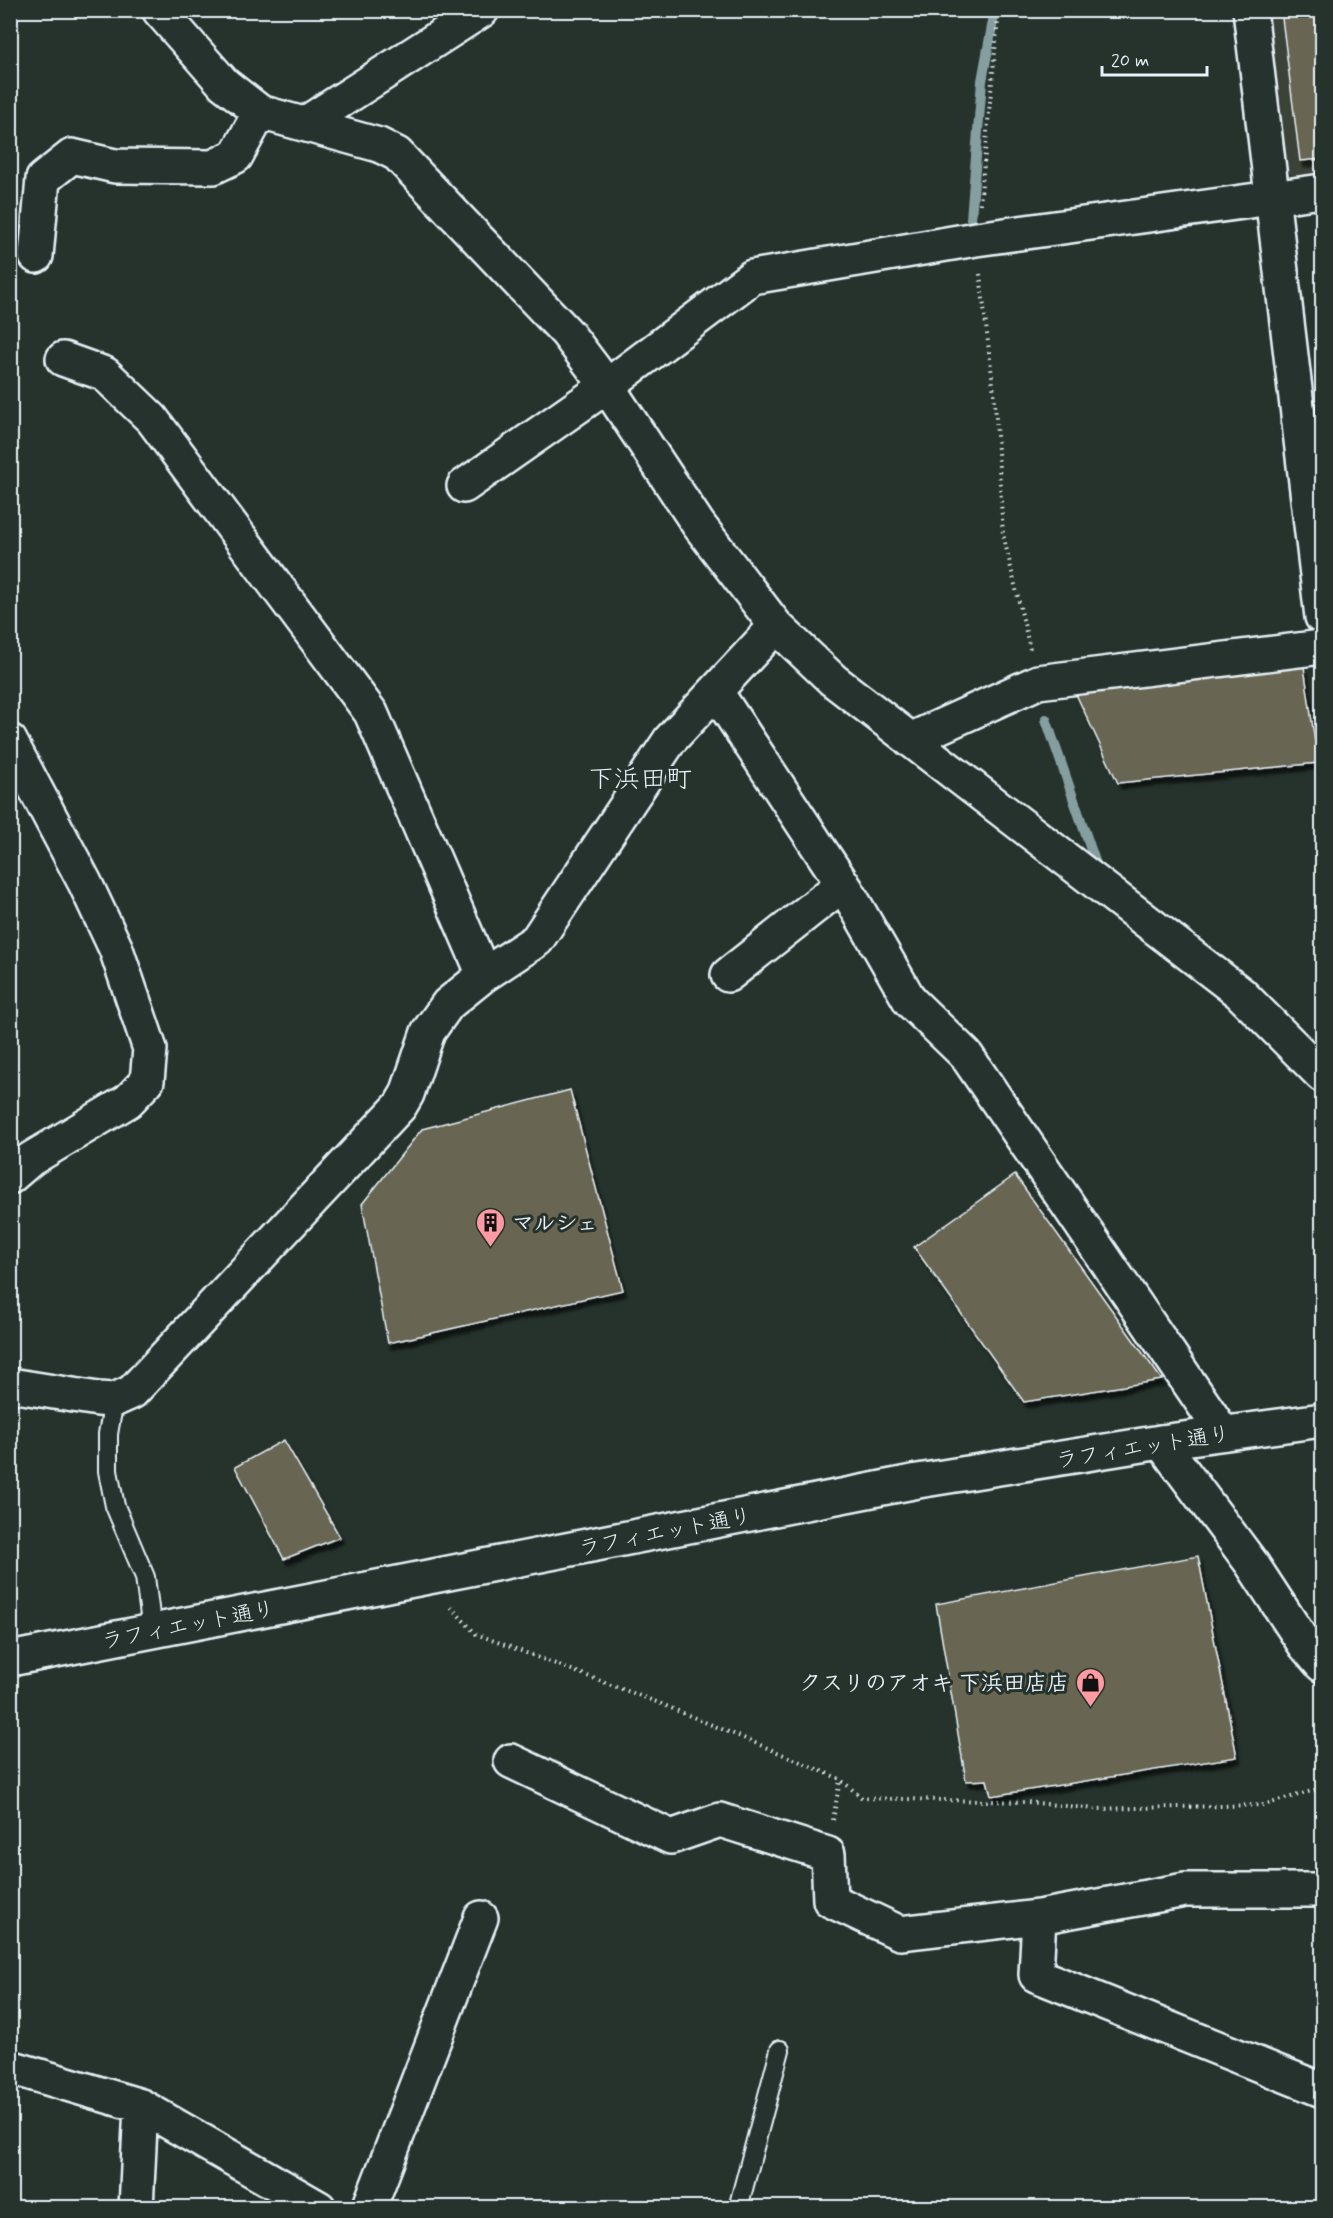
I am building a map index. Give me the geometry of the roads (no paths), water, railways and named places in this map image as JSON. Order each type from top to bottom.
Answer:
[{"type":"street","points":[[159,10],[224,84],[260,112],[380,145],[397,154],[567,333],[607,386],[698,524],[776,626],[833,680],[1240,993],[1323,1075]]},
{"type":"street","points":[[306,123],[482,10]]},
{"type":"street","points":[[1250,10],[1323,617]]},
{"type":"street","points":[[36,256],[43,179],[72,156],[115,166],[213,167],[236,156],[260,112]]},
{"type":"street","points":[[464,486],[607,386],[752,277],[976,239],[1323,191]]},
{"type":"street","points":[[63,359],[105,374],[152,419],[370,713],[484,975]]},
{"type":"street","points":[[10,1385],[114,1400],[132,1392],[400,1106],[407,1094],[428,1032],[448,1004],[484,975],[537,940],[670,740],[776,626]]},
{"type":"street","points":[[910,740],[1038,682],[1323,647]]},
{"type":"street","points":[[716,692],[843,884],[910,1001],[966,1055],[1223,1433]]},
{"type":"street","points":[[10,741],[86,883],[116,949],[150,1049],[147,1081],[128,1101],[31,1160],[10,1177]]},
{"type":"street","points":[[728,975],[843,884]]},
{"type":"street","name":"ラフィエット通り","points":[[10,1659],[918,1481],[1161,1442],[1323,1420]]},
{"type":"street","points":[[1161,1442],[1252,1564],[1305,1645],[1323,1665]]},
{"type":"street","points":[[512,1761],[670,1837],[720,1820],[828,1854],[831,1900],[900,1933],[1039,1917],[1185,1890],[1323,1890]]},
{"type":"street","points":[[1039,1917],[1036,1975],[1323,2090]]},
{"type":"street","points":[[369,2208],[481,1918]]},
{"type":"street","points":[[10,2067],[141,2106],[319,2208]]},
{"type":"street","points":[[136,2208],[141,2106]]},
{"type":"lane","points":[[114,1400],[108,1434],[108,1471],[114,1506],[145,1577],[152,1631]]},
{"type":"lane","points":[[738,2208],[780,2050]]},
{"type":"waterway","points":[[971,219],[982,81],[995,10]]},
{"type":"waterway","points":[[1046,719],[1096,864]]},
{"type":"place","name":"マルシェ","points":[[491,1248]]},
{"type":"place","name":"クスリのアオキ 下浜田店店","points":[[1090,1708]]},
{"type":"district","name":"下浜田町","points":[[640,778]]}]
